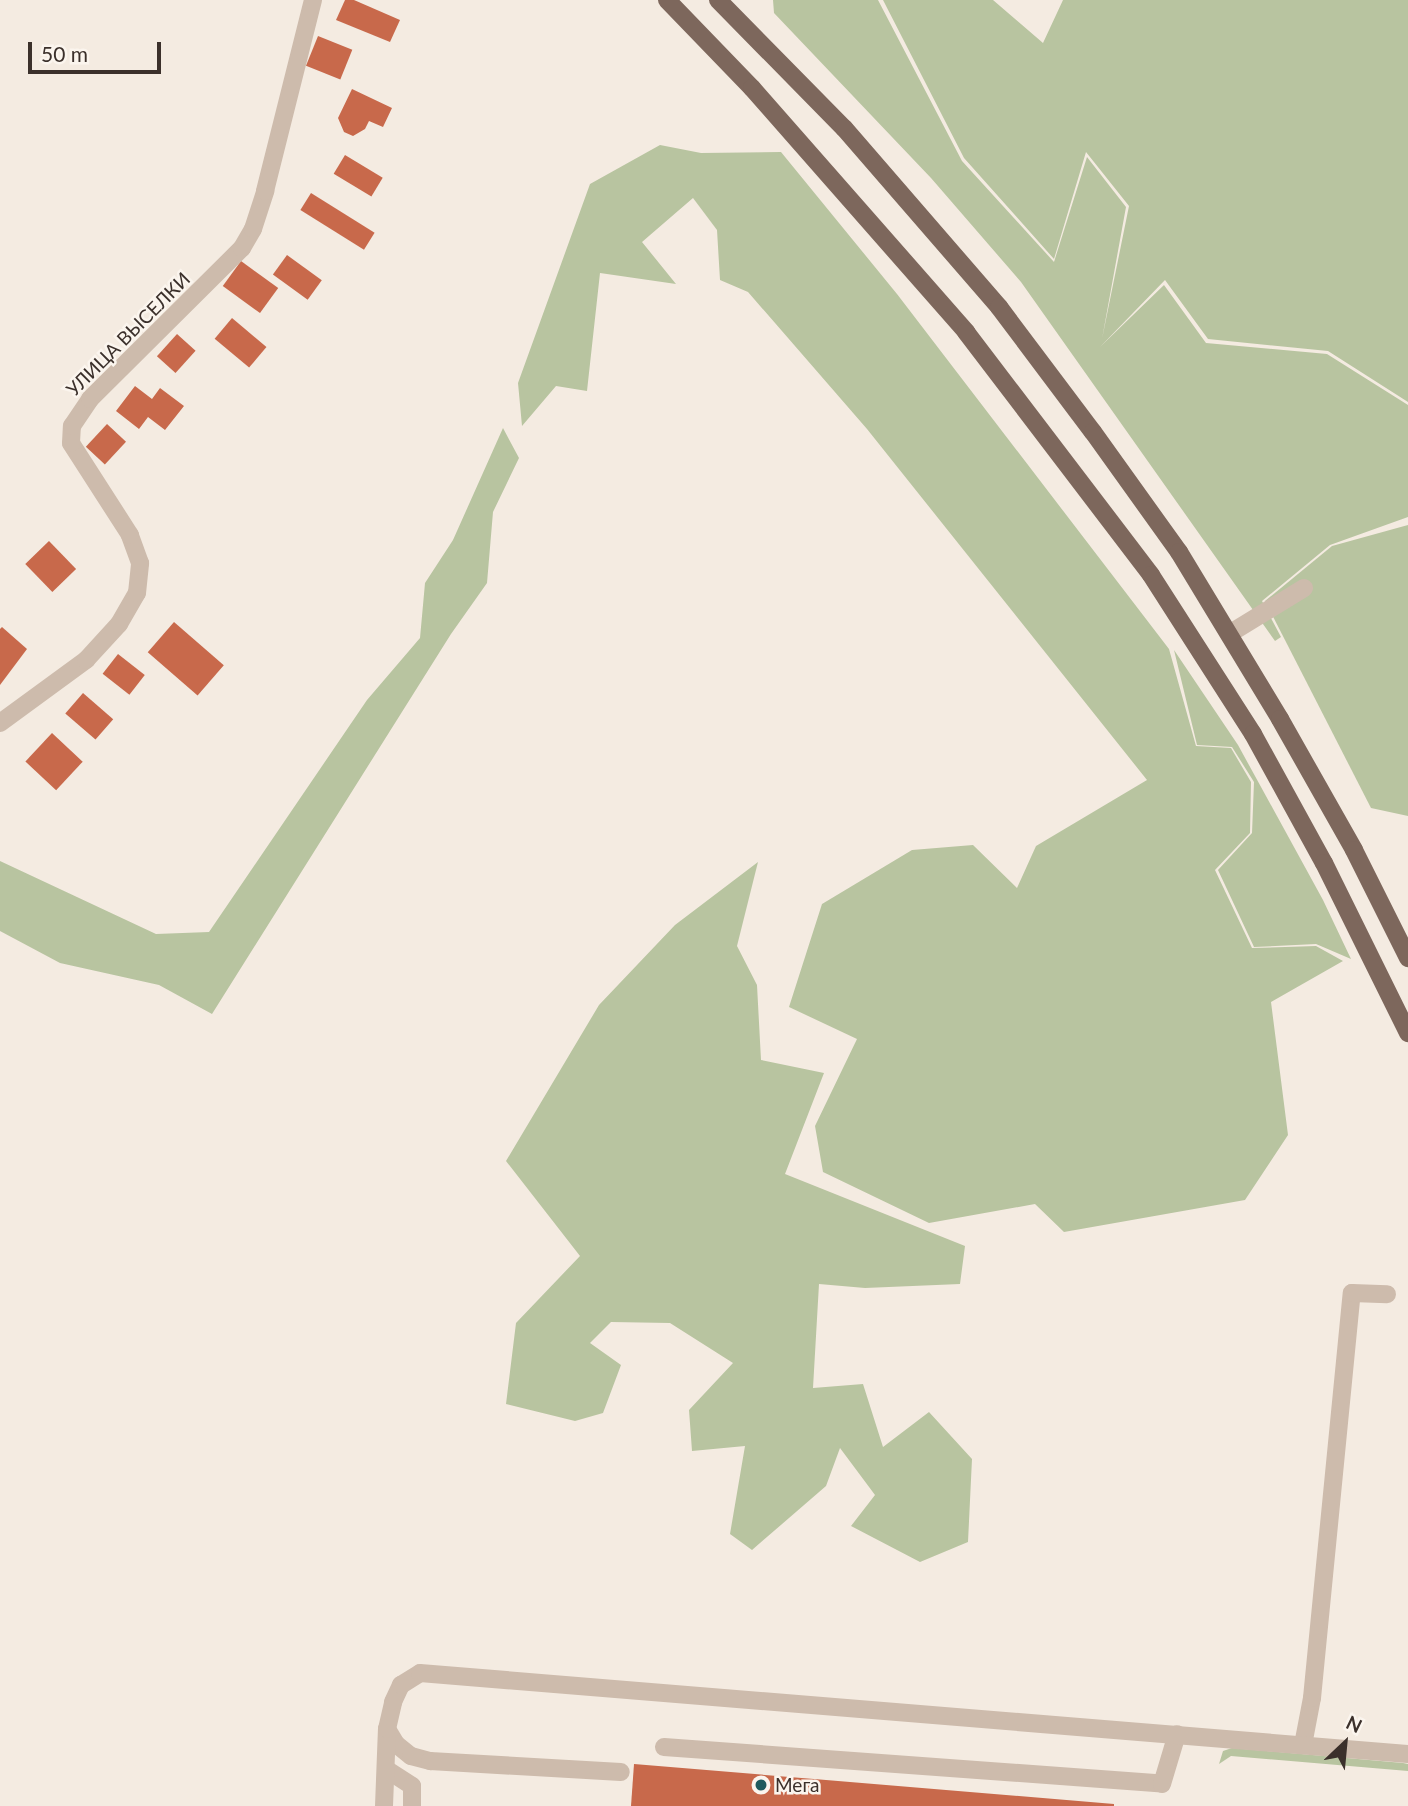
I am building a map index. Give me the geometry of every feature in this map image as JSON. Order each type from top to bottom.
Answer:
[{"type":"main road","points":[[667,0],[751,88],[966,332],[1151,575],[1253,734],[1324,863],[1408,1033]]},
{"type":"main road","points":[[718,0],[844,128],[999,307],[1179,552],[1354,850],[1408,958]]},
{"type":"street","name":"УЛИЦА ВЫСЕЛКИ","points":[[0,723],[86,660],[119,624],[137,593],[140,563],[130,535],[71,443],[72,426],[90,398],[243,248],[253,229],[265,191],[313,0]]},
{"type":"street","points":[[1229,634],[1304,588]]},
{"type":"street","points":[[1304,1745],[1312,1698],[1352,1293],[1387,1294]]},
{"type":"street","points":[[384,1806],[387,1729],[393,1702],[401,1685],[420,1673],[443,1672],[1408,1754]]},
{"type":"street","points":[[387,1729],[396,1744],[411,1756],[430,1761],[621,1772]]},
{"type":"street","points":[[664,1747],[1163,1784],[1177,1734]]},
{"type":"street","points":[[386,1769],[412,1786],[412,1806]]},
{"type":"green space","points":[[773,0],[878,0],[962,161],[1054,262],[1087,157],[1126,207],[1102,339],[1129,206],[1086,152],[1054,259],[964,158],[883,0],[993,0],[1043,43],[1063,0],[1408,0],[1408,402],[1328,351],[1208,339],[1165,280],[1100,347],[1164,285],[1206,343],[1327,354],[1408,405],[1408,517],[1330,545],[1262,601],[1281,637],[1275,641],[1021,282],[931,178],[774,13]]},
{"type":"green space","points":[[660,145],[701,153],[781,152],[897,294],[1169,649],[1196,746],[1231,748],[1251,782],[1250,833],[1215,870],[1252,948],[1316,946],[1343,961],[1271,1002],[1288,1135],[1245,1200],[1064,1232],[1035,1204],[929,1223],[823,1172],[815,1126],[857,1039],[789,1007],[822,904],[912,850],[973,845],[1017,888],[1036,846],[1147,780],[867,429],[748,292],[720,280],[717,230],[693,198],[642,242],[676,284],[600,273],[587,391],[556,386],[522,426],[518,383],[590,184]]},
{"type":"green space","points":[[503,428],[519,458],[493,512],[487,583],[451,634],[212,1014],[159,985],[60,963],[0,931],[0,861],[156,934],[209,932],[367,700],[420,638],[425,583],[453,540]]},
{"type":"green space","points":[[1408,525],[1408,816],[1371,808],[1265,601],[1332,546]]},
{"type":"green space","points":[[1174,650],[1238,745],[1323,900],[1351,959],[1316,944],[1254,947],[1218,870],[1252,833],[1254,782],[1232,747],[1197,745]]},
{"type":"green space","points":[[758,862],[737,946],[757,985],[761,1060],[824,1073],[785,1174],[965,1246],[960,1284],[865,1288],[819,1284],[813,1388],[863,1384],[883,1447],[929,1412],[972,1459],[968,1542],[920,1562],[851,1526],[875,1495],[840,1448],[826,1486],[752,1550],[730,1534],[745,1446],[692,1451],[689,1410],[733,1363],[670,1323],[611,1322],[590,1343],[621,1365],[603,1413],[575,1421],[506,1404],[516,1323],[580,1256],[506,1161],[599,1005],[675,925]]},
{"type":"green space","points":[[1232,1748],[1403,1763],[1408,1764],[1408,1771],[1231,1756],[1219,1764],[1223,1751]]},
{"type":"building","points":[[345,0],[354,0],[400,20],[390,42],[336,20]]},
{"type":"building","points":[[318,36],[352,50],[340,80],[306,66]]},
{"type":"building","points":[[352,89],[392,108],[383,127],[369,121],[365,129],[353,136],[344,132],[338,118]]},
{"type":"building","points":[[345,155],[383,178],[371,197],[334,174]]},
{"type":"building","points":[[311,193],[375,233],[364,250],[300,210]]},
{"type":"building","points":[[287,255],[322,280],[308,300],[273,274]]},
{"type":"building","points":[[241,261],[278,288],[260,313],[223,286]]},
{"type":"building","points":[[232,318],[266,347],[249,368],[215,339]]},
{"type":"building","points":[[177,334],[196,351],[176,373],[157,356]]},
{"type":"building","points":[[135,386],[152,399],[160,388],[184,406],[165,430],[148,417],[139,429],[116,411]]},
{"type":"building","points":[[107,424],[126,442],[105,464],[86,447]]},
{"type":"building","points":[[49,541],[76,569],[52,592],[25,564]]},
{"type":"building","points":[[174,622],[224,665],[198,695],[148,652]]},
{"type":"building","points":[[2,627],[27,649],[0,685],[0,629]]},
{"type":"building","points":[[118,654],[145,675],[129,695],[103,674]]},
{"type":"building","points":[[83,693],[113,719],[95,740],[65,713]]},
{"type":"building","points":[[52,733],[83,762],[56,790],[25,762]]},
{"type":"building","name":"Мега","points":[[634,1764],[1114,1804],[1114,1806],[631,1806]]},
{"type":"place","name":"Мега","points":[[761,1785]]}]
